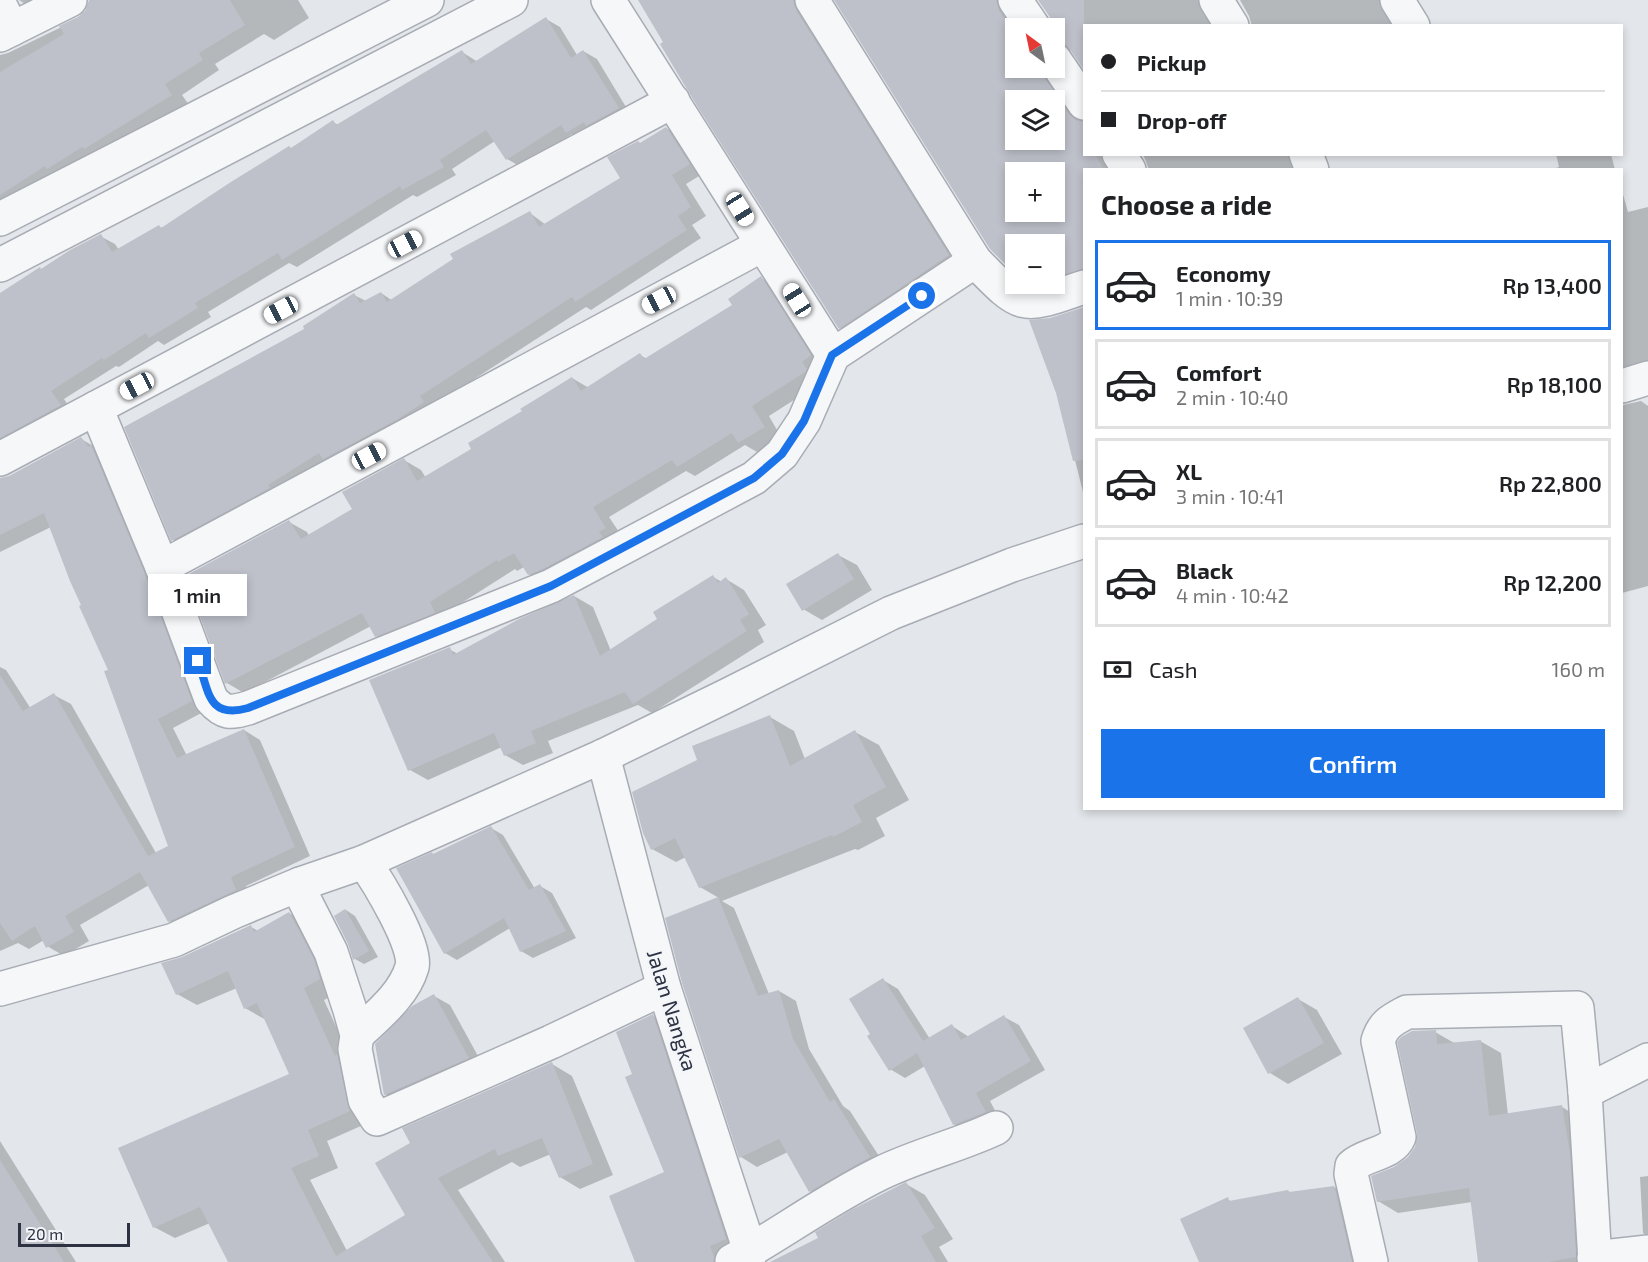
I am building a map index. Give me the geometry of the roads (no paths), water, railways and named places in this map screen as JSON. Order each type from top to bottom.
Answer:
[{"type":"street","points":[[4,23],[70,0]]},
{"type":"street","points":[[0,219],[427,0]]},
{"type":"street","points":[[0,266],[511,0]]},
{"type":"street","points":[[608,0],[832,355]]},
{"type":"street","points":[[812,0],[975,261],[1006,293],[1020,301],[1033,303],[1083,287]]},
{"type":"street","points":[[1015,0],[1027,18]]},
{"type":"street","points":[[1215,0],[1231,24]]},
{"type":"street","points":[[1397,0],[1412,24]]},
{"type":"street","points":[[306,62],[323,97]]},
{"type":"street","points":[[1065,75],[1083,102]]},
{"type":"street","points":[[0,459],[673,101]]},
{"type":"street","points":[[87,174],[105,211]]},
{"type":"street","points":[[162,567],[762,245]]},
{"type":"street","points":[[96,408],[162,567],[211,699],[219,709],[233,712],[248,708],[551,586],[754,478],[782,454],[804,421],[832,355],[975,261]]},
{"type":"street","points":[[1623,386],[1648,378]]},
{"type":"street","points":[[0,989],[174,940],[300,884],[364,862],[603,756],[891,613],[1012,565],[1083,541]]},
{"type":"street","name":"Jalan Nangka","points":[[603,756],[664,988],[743,1258]]},
{"type":"street","points":[[357,1035],[389,1005],[406,980],[413,964],[408,943],[393,909],[364,862]]},
{"type":"street","points":[[300,884],[305,901],[331,952],[357,1035],[355,1049],[365,1100],[377,1119],[551,1042],[664,988]]},
{"type":"street","points":[[1371,1262],[1351,1174],[1352,1166],[1358,1161],[1391,1147],[1399,1137],[1378,1041],[1382,1029],[1390,1020],[1407,1012],[1577,1008],[1585,1092],[1595,1260],[1648,1252]]},
{"type":"street","points":[[1585,1092],[1648,1060]]},
{"type":"street","points":[[743,1258],[830,1200],[880,1173],[916,1157],[996,1128]]}]
